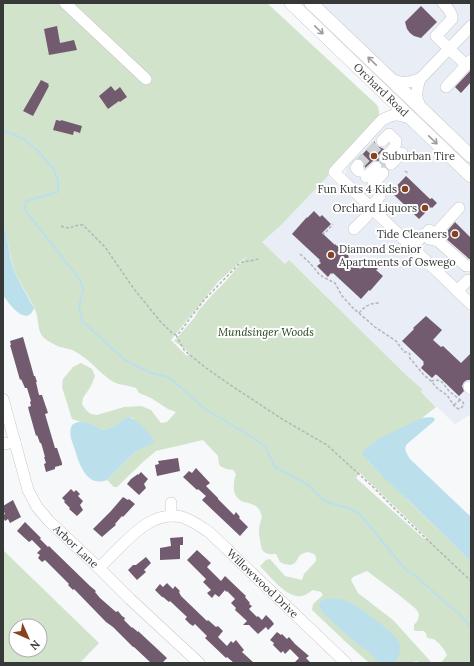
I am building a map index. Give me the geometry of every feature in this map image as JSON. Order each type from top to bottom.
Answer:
[{"type":"main road","name":"Orchard Road","points":[[291,3],[471,176]]},
{"type":"main road","name":"Orchard Road","points":[[311,3],[471,156]]},
{"type":"street","points":[[65,3],[146,79]]},
{"type":"street","points":[[443,3],[450,10],[452,20],[436,36],[449,49],[467,60],[446,87]]},
{"type":"street","points":[[422,109],[417,100],[416,93],[420,79],[471,26]]},
{"type":"street","points":[[391,80],[406,83],[420,79]]},
{"type":"street","points":[[381,90],[386,100],[386,110],[382,120]]},
{"type":"street","points":[[412,119],[402,115],[396,115],[389,116],[382,120],[334,172],[471,304]]},
{"type":"street","points":[[382,141],[389,134],[396,141],[399,150],[388,161]]},
{"type":"street","points":[[365,175],[380,170]]},
{"type":"street","points":[[354,229],[366,217],[380,196]]},
{"type":"street","points":[[412,247],[427,234],[436,233],[460,208]]},
{"type":"street","points":[[427,234],[438,241],[466,266],[471,266]]},
{"type":"street","points":[[457,291],[468,280]]},
{"type":"street","name":"Arbor Lane","points":[[3,399],[28,490],[37,507],[49,521],[199,663]]},
{"type":"street","points":[[3,444],[14,442]]},
{"type":"street","points":[[171,503],[171,516]]},
{"type":"street","name":"Willowwood Drive","points":[[99,568],[137,530],[148,522],[171,516],[191,521],[209,532],[346,663]]},
{"type":"path","points":[[399,210],[402,207]]},
{"type":"path","points":[[62,226],[70,228],[79,224],[83,225],[89,230],[105,247],[134,289],[160,322],[172,334],[176,335],[184,350],[211,372],[282,419],[328,445],[372,486],[397,512],[471,580]]},
{"type":"path","points":[[323,232],[324,234],[333,224]]},
{"type":"path","points":[[300,254],[319,274],[335,283],[346,301],[359,313],[375,327],[396,341],[404,352],[409,353],[409,357],[423,374],[438,389],[447,395],[457,408],[459,409],[462,407],[464,404],[440,381],[431,381]]},
{"type":"path","points":[[176,335],[204,300],[240,263],[244,261],[253,261],[260,258]]},
{"type":"path","points":[[360,268],[369,259]]},
{"type":"path","points":[[359,313],[367,306],[373,303],[379,303]]},
{"type":"path","points":[[454,405],[460,400]]},
{"type":"shaded area","points":[[317,3],[471,3],[471,292],[455,281],[345,176],[346,166],[413,93]]},
{"type":"shaded area","points":[[326,174],[471,312],[471,414],[455,424],[261,241]]},
{"type":"green space","name":"Mundsinger Woods","points":[[3,3],[267,3],[377,105],[379,113],[376,120],[328,172],[327,177],[280,226],[262,242],[285,264],[289,260],[422,389],[421,392],[436,407],[368,461],[471,562],[471,663],[441,663],[447,655],[441,646],[435,640],[426,637],[427,635],[424,631],[414,630],[414,625],[418,620],[419,614],[416,609],[367,571],[353,577],[351,580],[358,593],[393,620],[432,663],[419,663],[418,661],[410,663],[369,663],[312,610],[313,604],[323,595],[321,592],[313,590],[302,596],[291,594],[279,586],[260,566],[266,560],[270,559],[285,576],[302,580],[304,574],[316,561],[316,557],[314,554],[308,552],[304,553],[300,555],[295,563],[291,565],[280,562],[276,554],[265,553],[261,547],[259,533],[262,517],[258,508],[250,503],[240,500],[237,497],[234,490],[236,474],[233,470],[220,466],[218,456],[203,440],[156,451],[117,487],[114,487],[107,480],[134,453],[147,446],[133,418],[126,419],[116,426],[103,430],[72,419],[62,387],[63,379],[73,367],[81,363],[92,369],[95,376],[91,386],[83,398],[82,404],[91,414],[97,415],[124,407],[141,406],[151,410],[161,423],[167,422],[176,412],[139,393],[136,388],[113,382],[86,359],[71,349],[58,346],[44,338],[40,333],[37,315],[15,272],[3,225]],"holes":[[[247,256],[198,311],[195,317],[174,341],[190,353],[187,356],[171,340],[218,282]],[[360,473],[428,539],[423,538],[356,478]]]},
{"type":"green space","points":[[3,550],[99,643],[80,663],[3,663]]},
{"type":"water","points":[[3,225],[13,267],[34,308],[31,314],[27,316],[18,312],[9,304],[3,295]]},
{"type":"water","points":[[129,417],[136,421],[151,435],[154,442],[134,453],[107,480],[100,482],[89,478],[79,462],[72,441],[70,431],[72,425],[84,422],[103,430],[114,427],[125,418]]},
{"type":"water","points":[[432,417],[435,420],[407,444],[405,448],[406,452],[410,459],[471,517],[471,562],[383,477],[362,454],[364,450],[380,438],[422,418]]},
{"type":"water","points":[[325,599],[341,599],[351,603],[395,636],[400,646],[399,655],[396,661],[394,663],[380,663],[369,652],[356,643],[324,614],[319,606],[320,602]]},
{"type":"building","points":[[421,6],[437,22],[421,38],[410,33],[405,22]]},
{"type":"building","points":[[57,26],[60,43],[74,40],[77,50],[49,55],[44,29]]},
{"type":"building","points":[[471,70],[471,82],[461,93],[455,87]]},
{"type":"building","points":[[41,80],[49,84],[49,86],[33,116],[23,111]]},
{"type":"building","points":[[111,86],[115,91],[120,87],[127,97],[108,109],[99,96]]},
{"type":"building","points":[[56,120],[82,126],[80,133],[74,131],[73,135],[53,130]]},
{"type":"building","points":[[375,141],[377,146],[384,149],[378,156],[379,161],[374,160],[365,168],[364,162],[359,158]]},
{"type":"building","points":[[406,176],[430,199],[432,198],[437,203],[419,219],[391,192]]},
{"type":"building","name":"Diamond Senior Apartments of Oswego","points":[[314,211],[320,217],[322,215],[331,224],[322,233],[335,245],[337,246],[339,244],[349,254],[348,258],[360,269],[369,260],[378,269],[376,270],[383,276],[361,299],[333,273],[331,273],[328,277],[317,266],[321,263],[319,261],[320,260],[292,234]]},
{"type":"building","points":[[455,222],[471,238],[471,259],[469,259],[443,236]]},
{"type":"building","points":[[426,316],[442,330],[433,340],[441,347],[443,346],[461,363],[471,353],[471,380],[464,382],[462,386],[464,391],[459,396],[436,374],[432,378],[421,368],[424,362],[402,341]]},
{"type":"building","points":[[23,337],[37,382],[39,395],[42,395],[48,413],[45,414],[55,448],[57,448],[62,463],[62,465],[55,467],[55,469],[46,472],[44,464],[46,463],[42,446],[37,435],[36,436],[28,407],[31,406],[31,401],[27,388],[25,388],[21,379],[20,380],[10,345],[10,341]]},
{"type":"building","points":[[178,458],[180,471],[157,476],[155,465],[159,464],[158,461]]},
{"type":"building","points":[[196,468],[210,483],[206,486],[234,515],[236,512],[240,517],[239,518],[248,527],[240,536],[202,500],[206,496],[183,477],[189,471],[192,473]]},
{"type":"building","points":[[141,472],[148,479],[144,484],[146,488],[139,495],[127,484]]},
{"type":"building","points":[[71,489],[74,492],[76,490],[80,494],[78,496],[83,501],[80,505],[83,510],[77,516],[69,509],[70,508],[62,498]]},
{"type":"building","points":[[123,497],[128,500],[129,499],[135,504],[123,517],[122,516],[115,524],[116,525],[102,537],[93,529]]},
{"type":"building","points":[[13,500],[21,517],[10,523],[8,519],[5,521],[3,517],[5,514],[3,506]]},
{"type":"building","points":[[25,522],[48,547],[49,546],[96,591],[95,592],[100,598],[116,612],[118,611],[132,628],[138,631],[167,658],[162,663],[151,663],[106,622],[74,589],[73,590],[45,560],[42,562],[38,558],[40,555],[37,553],[41,549],[32,540],[29,542],[17,531]]},
{"type":"building","points":[[183,537],[183,545],[180,545],[180,559],[160,560],[160,548],[171,546],[170,538]]},
{"type":"building","points":[[197,550],[211,563],[207,567],[221,581],[225,576],[246,596],[245,597],[250,603],[249,604],[252,606],[249,609],[257,617],[258,616],[262,620],[266,615],[272,621],[274,624],[268,630],[266,627],[258,634],[249,625],[243,625],[247,621],[235,610],[236,608],[231,603],[235,599],[227,591],[226,592],[225,590],[219,597],[215,594],[212,598],[207,593],[211,590],[203,582],[206,579],[187,560]]},
{"type":"building","points":[[146,557],[151,563],[144,570],[146,572],[137,580],[128,570]]},
{"type":"building","points":[[167,583],[173,589],[175,586],[180,591],[181,596],[207,621],[208,620],[216,627],[218,626],[223,631],[218,637],[227,646],[231,641],[233,643],[236,640],[244,650],[242,652],[254,663],[234,663],[227,657],[226,658],[205,638],[207,636],[195,624],[193,626],[190,624],[185,619],[187,617],[170,601],[169,602],[162,597],[155,590],[160,584],[163,587]]},
{"type":"building","points":[[277,632],[281,635],[282,634],[287,639],[289,637],[309,656],[306,658],[311,663],[294,663],[299,658],[290,649],[285,654],[283,651],[281,653],[270,640]]},
{"type":"waterway","points":[[3,130],[24,139],[37,150],[53,168],[58,180],[58,192],[26,201],[25,210],[80,280],[83,289],[79,306],[82,321],[125,360],[149,372],[170,378],[204,408],[255,439],[265,447],[275,467],[307,484],[322,499],[359,513],[407,571],[416,576],[451,608],[459,613],[471,628]]},
{"type":"tunnel","points":[[358,165],[382,141]]},
{"type":"tunnel","points":[[380,170],[388,161]]},
{"type":"place","name":"Suburban Tire","points":[[374,156]]},
{"type":"place","name":"Fun Kuts 4 Kids","points":[[405,189]]},
{"type":"place","name":"Orchard Liquors","points":[[425,208]]},
{"type":"place","name":"Tide Cleaners","points":[[455,234]]},
{"type":"place","name":"Diamond Senior Apartments of Oswego","points":[[331,255]]}]
